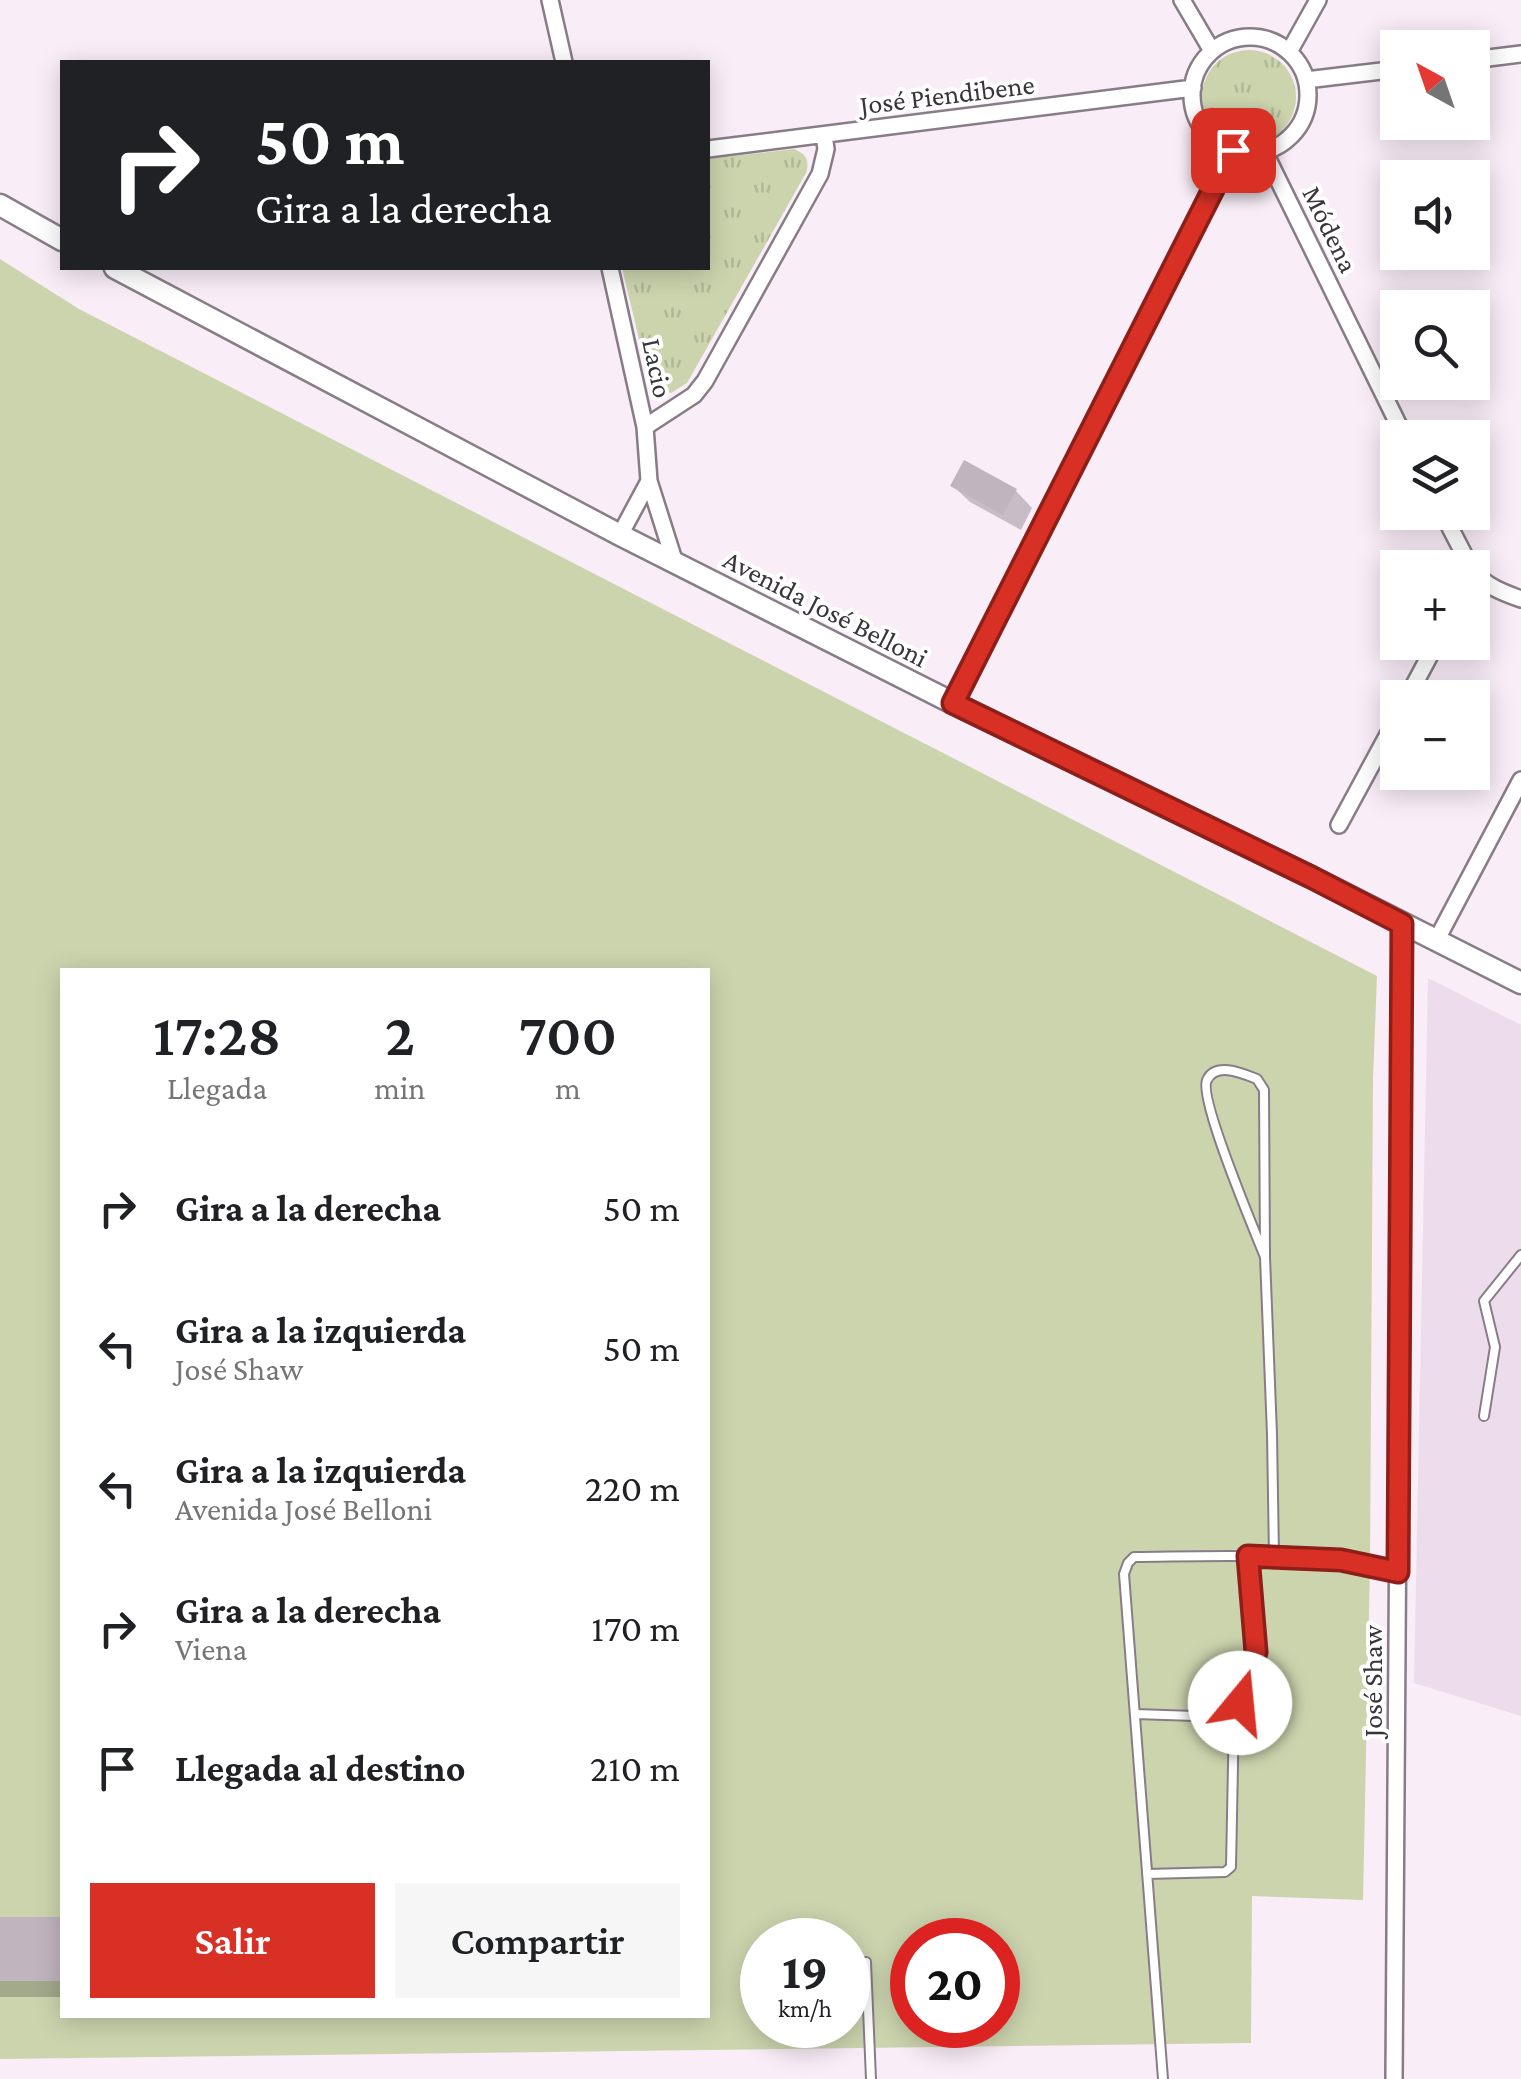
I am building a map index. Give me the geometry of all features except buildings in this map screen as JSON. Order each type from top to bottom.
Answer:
[{"type":"main road","points":[[0,205],[60,236]]},
{"type":"main road","name":"Avenida José Belloni","points":[[119,270],[675,563],[1521,983]]},
{"type":"street","points":[[550,0],[564,60]]},
{"type":"street","points":[[1182,0],[1212,51]]},
{"type":"street","points":[[1290,52],[1318,0]]},
{"type":"street","points":[[1251,37],[1265,38],[1290,52],[1306,80],[1308,95],[1306,110],[1291,136],[1279,146],[1248,153],[1233,150],[1210,137],[1201,126],[1192,88],[1199,68],[1212,51],[1237,38],[1251,37]]},
{"type":"street","points":[[1490,58],[1521,54]]},
{"type":"street","points":[[1306,80],[1380,71]]},
{"type":"street","name":"José Piendibene","points":[[710,149],[1192,88]]},
{"type":"street","points":[[645,426],[694,395],[705,381],[820,174],[826,149],[824,135]]},
{"type":"street","points":[[953,703],[1233,150]]},
{"type":"street","name":"Módena","points":[[1264,151],[1396,420]]},
{"type":"street","name":"Lacio","points":[[610,270],[645,426],[650,481],[675,563]]},
{"type":"street","points":[[620,535],[650,481]]},
{"type":"street","points":[[1490,586],[1521,600]]},
{"type":"street","points":[[1339,826],[1380,750]]},
{"type":"street","points":[[1436,941],[1521,780]]},
{"type":"street","name":"José Shaw","points":[[1394,2079],[1402,924]]},
{"type":"lane","points":[[1265,1257],[1205,1092],[1212,1074],[1224,1070],[1257,1079],[1264,1090],[1274,1556]]},
{"type":"lane","points":[[1484,1416],[1495,1347],[1484,1301],[1521,1255]]},
{"type":"lane","points":[[1147,1874],[1225,1872],[1232,1867],[1234,1714],[1256,1652],[1248,1556]]},
{"type":"lane","points":[[1163,2079],[1124,1574],[1128,1563],[1134,1558],[1274,1556],[1341,1560],[1398,1572]]},
{"type":"lane","points":[[1135,1714],[1234,1714]]},
{"type":"lane","points":[[869,2048],[870,2079]]},
{"type":"shaded area","points":[[1428,978],[1521,1025],[1521,1716],[1414,1683]]},
{"type":"green space","points":[[1249,50],[1267,54],[1282,64],[1292,79],[1296,97],[1292,115],[1282,130],[1267,140],[1249,144],[1231,140],[1216,130],[1206,115],[1202,97],[1206,79],[1216,64],[1231,54]]},
{"type":"green space","points":[[794,149],[802,153],[808,164],[687,383],[671,393],[657,389],[648,376],[622,270],[710,270],[710,159]]},
{"type":"green space","points":[[0,259],[79,309],[1377,976],[1363,1900],[1252,1896],[1251,2043],[1020,2046],[1020,1918],[890,1918],[890,2048],[870,2048],[870,1918],[740,1918],[740,2048],[860,2048],[0,2059]]},
{"type":"route","points":[[1233,150],[953,703],[1402,924],[1398,1572],[1341,1560],[1248,1556],[1256,1652],[1240,1703]]}]
